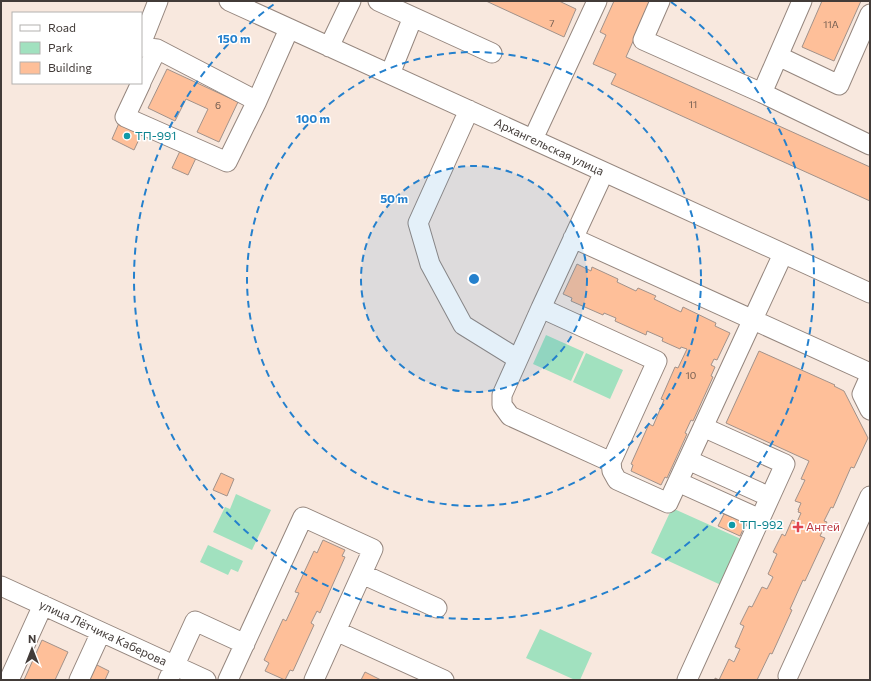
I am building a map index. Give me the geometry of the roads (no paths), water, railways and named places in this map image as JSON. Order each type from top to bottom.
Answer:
[{"type":"street","points":[[142,76],[146,47],[158,1]]},
{"type":"street","name":"Архангельская улица","points":[[229,1],[782,254],[869,290]]},
{"type":"street","points":[[329,47],[351,1]]},
{"type":"street","points":[[378,1],[492,53]]},
{"type":"street","points":[[533,140],[597,1]]},
{"type":"street","points":[[660,1],[643,40],[870,145]]},
{"type":"street","points":[[762,94],[802,1]]},
{"type":"street","points":[[778,56],[839,85],[870,14]]},
{"type":"street","points":[[390,74],[413,17]]},
{"type":"street","points":[[141,84],[125,117],[227,162],[290,29]]},
{"type":"street","points":[[146,47],[257,101]]},
{"type":"street","points":[[469,110],[418,223],[430,264],[463,325],[518,359]]},
{"type":"street","points":[[604,172],[502,395],[502,405],[510,416],[611,462]]},
{"type":"street","points":[[573,238],[870,375],[862,394],[870,410]]},
{"type":"street","points":[[541,308],[657,361],[611,462],[612,471],[617,480],[668,504],[782,254]]},
{"type":"street","points":[[687,680],[785,464],[703,427]]},
{"type":"street","points":[[688,460],[770,497]]},
{"type":"street","points":[[678,482],[760,519]]},
{"type":"street","points":[[788,676],[870,496]]},
{"type":"street","points":[[228,680],[303,517],[373,549],[314,680]]},
{"type":"street","points":[[362,574],[437,608]]},
{"type":"street","name":"улица Лётчика Каберова","points":[[1,586],[101,632],[172,673],[206,680]]},
{"type":"street","points":[[9,680],[43,605]]},
{"type":"street","points":[[172,673],[195,621],[245,644]]},
{"type":"street","points":[[336,631],[444,680]]},
{"type":"street","points":[[79,680],[101,632]]},
{"type":"place","name":"ТП-991","points":[[127,136]]},
{"type":"place","name":"ТП-992","points":[[732,525]]},
{"type":"place","name":"Антей","points":[[798,527]]}]
